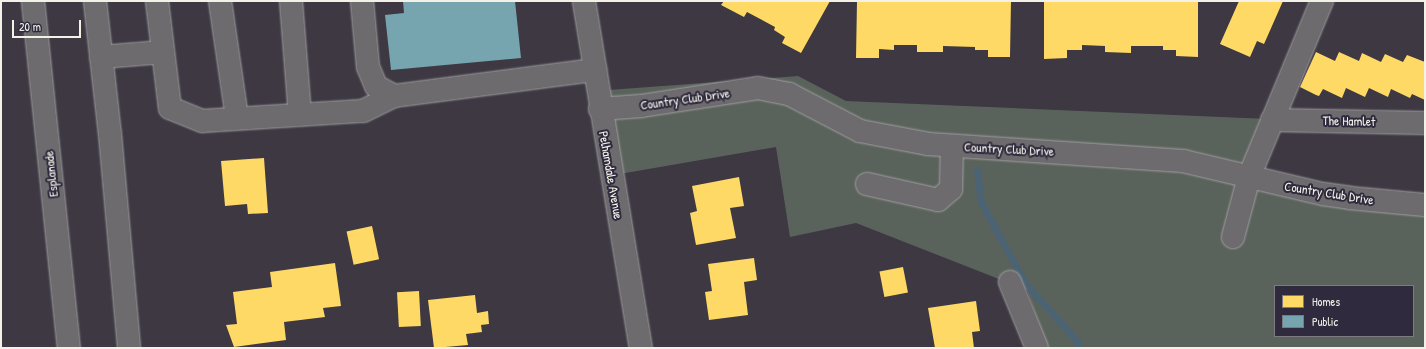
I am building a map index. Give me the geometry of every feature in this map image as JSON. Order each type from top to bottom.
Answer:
[{"type":"street","name":"Esplanade","points":[[33,1],[69,348]]},
{"type":"street","points":[[94,1],[124,273],[129,348]]},
{"type":"street","points":[[157,1],[170,108],[202,120],[363,111],[394,96],[595,70]]},
{"type":"street","points":[[220,1],[237,118]]},
{"type":"street","points":[[291,1],[300,115]]},
{"type":"street","points":[[362,1],[368,67],[376,86],[394,96]]},
{"type":"street","name":"Pelhamdale Avenue","points":[[584,1],[600,109],[640,348]]},
{"type":"street","points":[[1233,237],[1249,177],[1322,1]]},
{"type":"street","points":[[101,57],[163,52]]},
{"type":"street","name":"Country Club Drive","points":[[600,109],[641,106],[758,88],[789,94],[860,131],[928,144],[1183,161],[1220,168],[1302,190],[1350,198],[1425,205]]},
{"type":"street","name":"The Hamlet","points":[[1272,120],[1425,123]]},
{"type":"street","points":[[867,184],[938,200],[951,189],[952,146]]},
{"type":"street","points":[[1010,282],[1037,348]]},
{"type":"shaded area","points":[[798,76],[846,101],[1268,119],[1246,185],[1425,210],[1425,348],[1047,348],[1027,290],[856,223],[790,237],[776,147],[608,176],[595,91]]},
{"type":"building: Homes","points":[[724,1],[830,1],[801,53],[782,43],[785,37],[774,30],[775,27],[747,12],[744,17],[721,5]]},
{"type":"building: Homes","points":[[857,1],[1011,1],[1010,57],[988,57],[988,50],[975,50],[975,47],[943,46],[943,52],[917,52],[917,45],[894,45],[894,50],[879,49],[879,58],[856,58]]},
{"type":"building: Homes","points":[[1044,1],[1198,1],[1198,57],[1176,56],[1176,50],[1163,50],[1163,46],[1131,46],[1131,53],[1105,52],[1105,46],[1082,45],[1082,50],[1067,50],[1067,58],[1044,59]]},
{"type":"building: Homes","points":[[1239,1],[1283,1],[1264,44],[1257,41],[1250,57],[1220,44]]},
{"type":"building: Homes","points":[[1316,52],[1335,61],[1339,52],[1359,61],[1362,53],[1381,62],[1385,54],[1403,62],[1407,55],[1425,62],[1425,100],[1412,94],[1410,98],[1391,89],[1388,97],[1369,88],[1365,97],[1346,88],[1342,98],[1323,89],[1319,96],[1316,95],[1300,87]]},
{"type":"building: Homes","points":[[264,158],[268,213],[248,214],[247,204],[225,206],[221,161]]},
{"type":"building: Homes","points":[[739,177],[744,206],[730,208],[736,238],[696,245],[690,213],[697,211],[692,186]]},
{"type":"building: Homes","points":[[372,226],[379,259],[354,265],[347,231]]},
{"type":"building: Homes","points":[[754,258],[757,280],[744,282],[748,315],[709,320],[705,292],[712,291],[708,264]]},
{"type":"building: Homes","points":[[335,263],[341,306],[323,308],[325,317],[284,322],[286,340],[234,347],[226,325],[237,324],[233,292],[272,287],[270,272]]},
{"type":"building: Homes","points":[[903,267],[908,293],[884,297],[879,272]]},
{"type":"building: Homes","points":[[419,291],[421,326],[399,327],[397,292]]},
{"type":"building: Homes","points":[[475,295],[477,313],[488,311],[489,324],[481,325],[482,332],[466,334],[468,345],[434,348],[428,300]]},
{"type":"building: Homes","points":[[976,301],[980,331],[972,332],[974,348],[935,348],[928,308]]},
{"type":"building: Public","points":[[403,1],[515,1],[521,58],[391,70],[385,15],[404,13]]},
{"type":"waterway","points":[[977,170],[981,202],[1025,283],[1078,342],[1079,348]]}]
